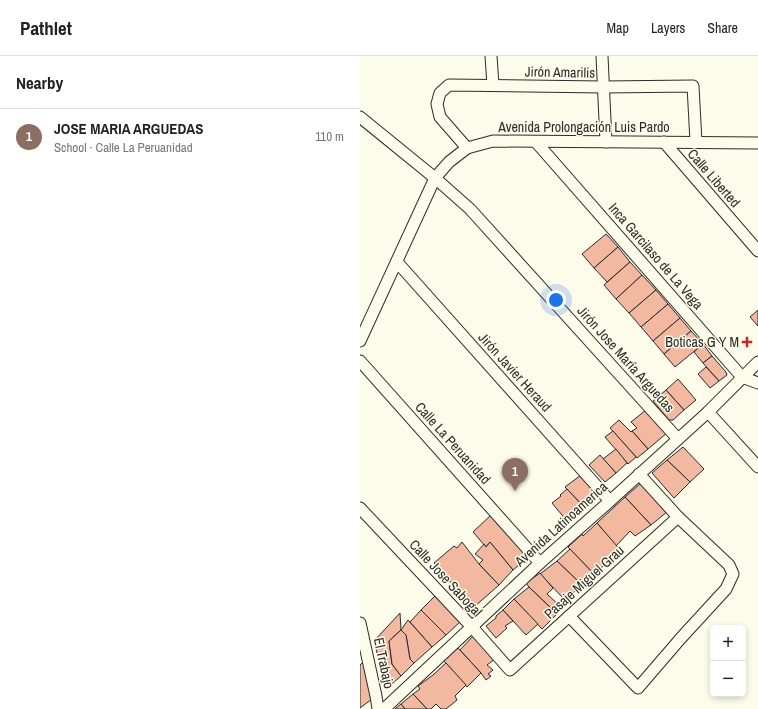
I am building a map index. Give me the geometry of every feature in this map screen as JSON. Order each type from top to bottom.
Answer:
[{"type":"street","points":[[491,56],[493,86]]},
{"type":"street","points":[[602,56],[606,142]]},
{"type":"street","name":"Jirón Amarilis","points":[[466,148],[440,118],[437,104],[440,93],[449,85],[604,87],[693,86],[696,142]]},
{"type":"street","name":"Jirón Jose María Arguedas","points":[[360,117],[435,178],[470,209],[678,439]]},
{"type":"street","name":"Avenida Prolongación Luis Pardo","points":[[360,342],[435,178],[449,162],[466,148],[493,141],[758,142]]},
{"type":"street","name":"Inca Garcilaso de La Vega","points":[[536,142],[742,377],[758,384]]},
{"type":"street","name":"Calle Liberted","points":[[664,142],[758,251]]},
{"type":"street","name":"Jirón Javier Heraud","points":[[397,262],[610,501]]},
{"type":"street","name":"Calle La Peruanidad","points":[[360,361],[540,563]]},
{"type":"street","name":"Avenida Latinoamerica","points":[[384,709],[540,563],[708,412],[758,362]]},
{"type":"street","points":[[708,412],[758,467]]},
{"type":"street","points":[[569,616],[638,688],[726,589],[733,574],[729,566],[678,517],[639,474]]},
{"type":"street","name":"Calle Jose Sabogal","points":[[360,508],[472,627],[510,670]]},
{"type":"street","name":"Pasaje Miguel Grau","points":[[510,670],[678,517]]},
{"type":"street","name":"El Trabajo","points":[[360,623],[378,709]]},
{"type":"building","points":[[606,234],[618,247],[594,268],[582,254]]},
{"type":"building","points":[[618,247],[630,262],[607,282],[594,268]]},
{"type":"building","points":[[630,262],[642,275],[616,299],[604,285]]},
{"type":"building","points":[[642,275],[656,290],[629,313],[616,299]]},
{"type":"building","points":[[656,290],[668,304],[641,327],[629,313]]},
{"type":"building","points":[[668,304],[680,318],[653,341],[641,327]]},
{"type":"building","points":[[758,310],[758,326],[750,317]]},
{"type":"building","points":[[680,318],[691,331],[664,354],[653,341]]},
{"type":"building","points":[[691,331],[703,344],[675,367],[664,354]]},
{"type":"building","points":[[703,344],[712,356],[703,363],[694,352]]},
{"type":"building","points":[[712,356],[727,375],[719,381],[703,363]]},
{"type":"building","points":[[706,367],[719,381],[710,388],[698,374]]},
{"type":"building","points":[[678,379],[696,400],[684,410],[666,390]]},
{"type":"building","points":[[666,390],[684,410],[673,420],[669,420],[653,401]]},
{"type":"building","points":[[646,410],[667,433],[648,449],[632,431],[637,428],[631,422]]},
{"type":"building","points":[[619,420],[631,432],[632,431],[648,449],[637,458],[610,428]]},
{"type":"building","points":[[613,431],[636,457],[628,464],[605,437]]},
{"type":"building","points":[[683,447],[704,469],[690,482],[667,460]]},
{"type":"building","points":[[616,449],[627,463],[616,473],[603,459]]},
{"type":"building","points":[[600,455],[616,473],[605,482],[589,465]]},
{"type":"building","points":[[667,460],[690,482],[674,498],[652,473]]},
{"type":"building","points":[[581,475],[598,494],[583,506],[565,487]]},
{"type":"building","points":[[641,483],[668,511],[651,525],[625,497]]},
{"type":"building","points":[[567,489],[583,506],[567,521],[552,503]]},
{"type":"building","points":[[625,497],[651,525],[635,536],[630,531],[616,546],[597,523]]},
{"type":"building","points":[[491,515],[529,557],[513,570],[490,542],[486,547],[473,532]]},
{"type":"building","points":[[597,523],[623,553],[609,564],[608,563],[593,573],[568,547]]},
{"type":"building","points":[[462,542],[479,564],[499,585],[473,608],[434,563],[454,546],[457,548]]},
{"type":"building","points":[[490,542],[513,570],[499,585],[479,564],[483,560],[475,554],[484,544],[486,547]]},
{"type":"building","points":[[570,549],[593,573],[582,585],[557,561]]},
{"type":"building","points":[[557,561],[582,585],[565,600],[540,574]]},
{"type":"building","points":[[540,573],[553,588],[547,594],[560,606],[554,611],[526,583]]},
{"type":"building","points":[[529,587],[557,614],[542,629],[514,599]]},
{"type":"building","points":[[437,594],[461,621],[446,635],[421,610]]},
{"type":"building","points":[[514,599],[538,624],[526,635],[503,610]]},
{"type":"building","points":[[421,610],[446,635],[432,647],[410,622]]},
{"type":"building","points":[[503,610],[513,621],[505,626],[507,628],[496,638],[486,626]]},
{"type":"building","points":[[400,613],[401,630],[389,641],[392,664],[401,676],[386,689],[374,641]]},
{"type":"building","points":[[408,620],[432,647],[414,663],[410,659],[406,635],[401,630]]},
{"type":"building","points":[[401,630],[406,635],[410,659],[414,663],[401,676],[392,664],[389,641]]},
{"type":"building","points":[[474,635],[495,659],[487,665],[493,670],[488,674],[491,676],[486,680],[460,650]]},
{"type":"building","points":[[458,648],[481,673],[467,687],[443,660]]},
{"type":"building","points":[[363,662],[372,699],[360,708],[360,665]]},
{"type":"building","points":[[446,663],[466,685],[455,696],[457,700],[446,709],[441,709],[436,704],[431,709],[427,709],[413,694],[420,689],[418,686]]},
{"type":"building","points":[[413,694],[427,709],[405,709],[401,704]]},
{"type":"building","points":[[401,704],[405,709],[395,709]]},
{"type":"place","name":"Boticas G Y M","points":[[747,342]]},
{"type":"place","name":"JOSE MARIA ARGUEDAS","points":[[515,491]]}]
